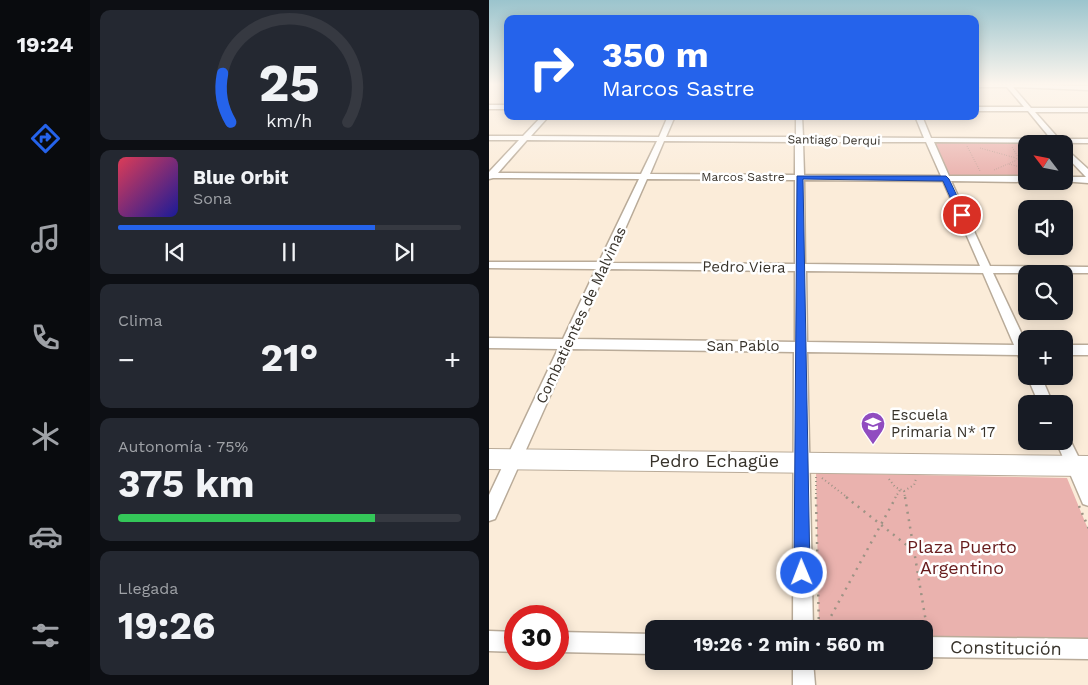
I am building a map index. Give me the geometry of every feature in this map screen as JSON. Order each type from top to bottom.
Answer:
[{"type":"street","points":[[1035,116],[1052,135]]},
{"type":"street","points":[[490,176],[542,120]]},
{"type":"street","name":"Combatientes de Malvinas","points":[[489,513],[670,120]]},
{"type":"street","points":[[799,120],[801,346],[808,468],[803,620]]},
{"type":"street","points":[[920,120],[1018,338]]},
{"type":"street","name":"Santiago Derqui","points":[[489,138],[1018,141]]},
{"type":"street","name":"Santiago Derqui","points":[[1073,142],[1088,141]]},
{"type":"street","points":[[1073,159],[1088,176]]},
{"type":"street","name":"Marcos Sastre","points":[[490,176],[1018,179]]},
{"type":"street","points":[[1073,180],[1088,180]]},
{"type":"street","name":"Pedro Viera","points":[[489,265],[1088,270]]},
{"type":"street","name":"San Pablo","points":[[489,343],[801,346],[1018,353]]},
{"type":"street","points":[[1073,350],[1088,350]]},
{"type":"street","points":[[1069,450],[1081,466],[1083,501]]},
{"type":"street","name":"Pedro Echagüe","points":[[489,459],[808,468],[1081,466]]},
{"type":"street","points":[[489,641],[504,642]]},
{"type":"street","points":[[569,642],[645,644]]},
{"type":"street","name":"Constitución","points":[[933,643],[1088,649]]},
{"type":"street","points":[[803,670],[804,685]]},
{"type":"path","points":[[1008,141],[1017,158]]},
{"type":"path","points":[[965,144],[1017,158],[984,177],[965,144]]},
{"type":"path","points":[[1009,164],[1018,167]]},
{"type":"path","points":[[808,468],[826,474]]},
{"type":"path","points":[[808,468],[915,551]]},
{"type":"path","points":[[808,468],[818,620]]},
{"type":"path","points":[[893,475],[885,475],[895,487],[904,491],[914,485],[917,476],[909,475]]},
{"type":"path","points":[[829,620],[900,490]]},
{"type":"path","points":[[904,491],[915,551],[924,620]]},
{"type":"path","points":[[1083,501],[1088,529]]},
{"type":"green space","points":[[933,142],[1018,144],[1018,176],[947,175]]},
{"type":"green space","name":"Plaza Puerto Argentino","points":[[816,473],[1067,478],[1088,529],[1088,638],[933,638],[933,620],[819,620]]},
{"type":"place","name":"Escuela Primaria N* 17","points":[[873,445]]},
{"type":"route","points":[[802,573],[800,177],[946,179],[962,215]]}]
